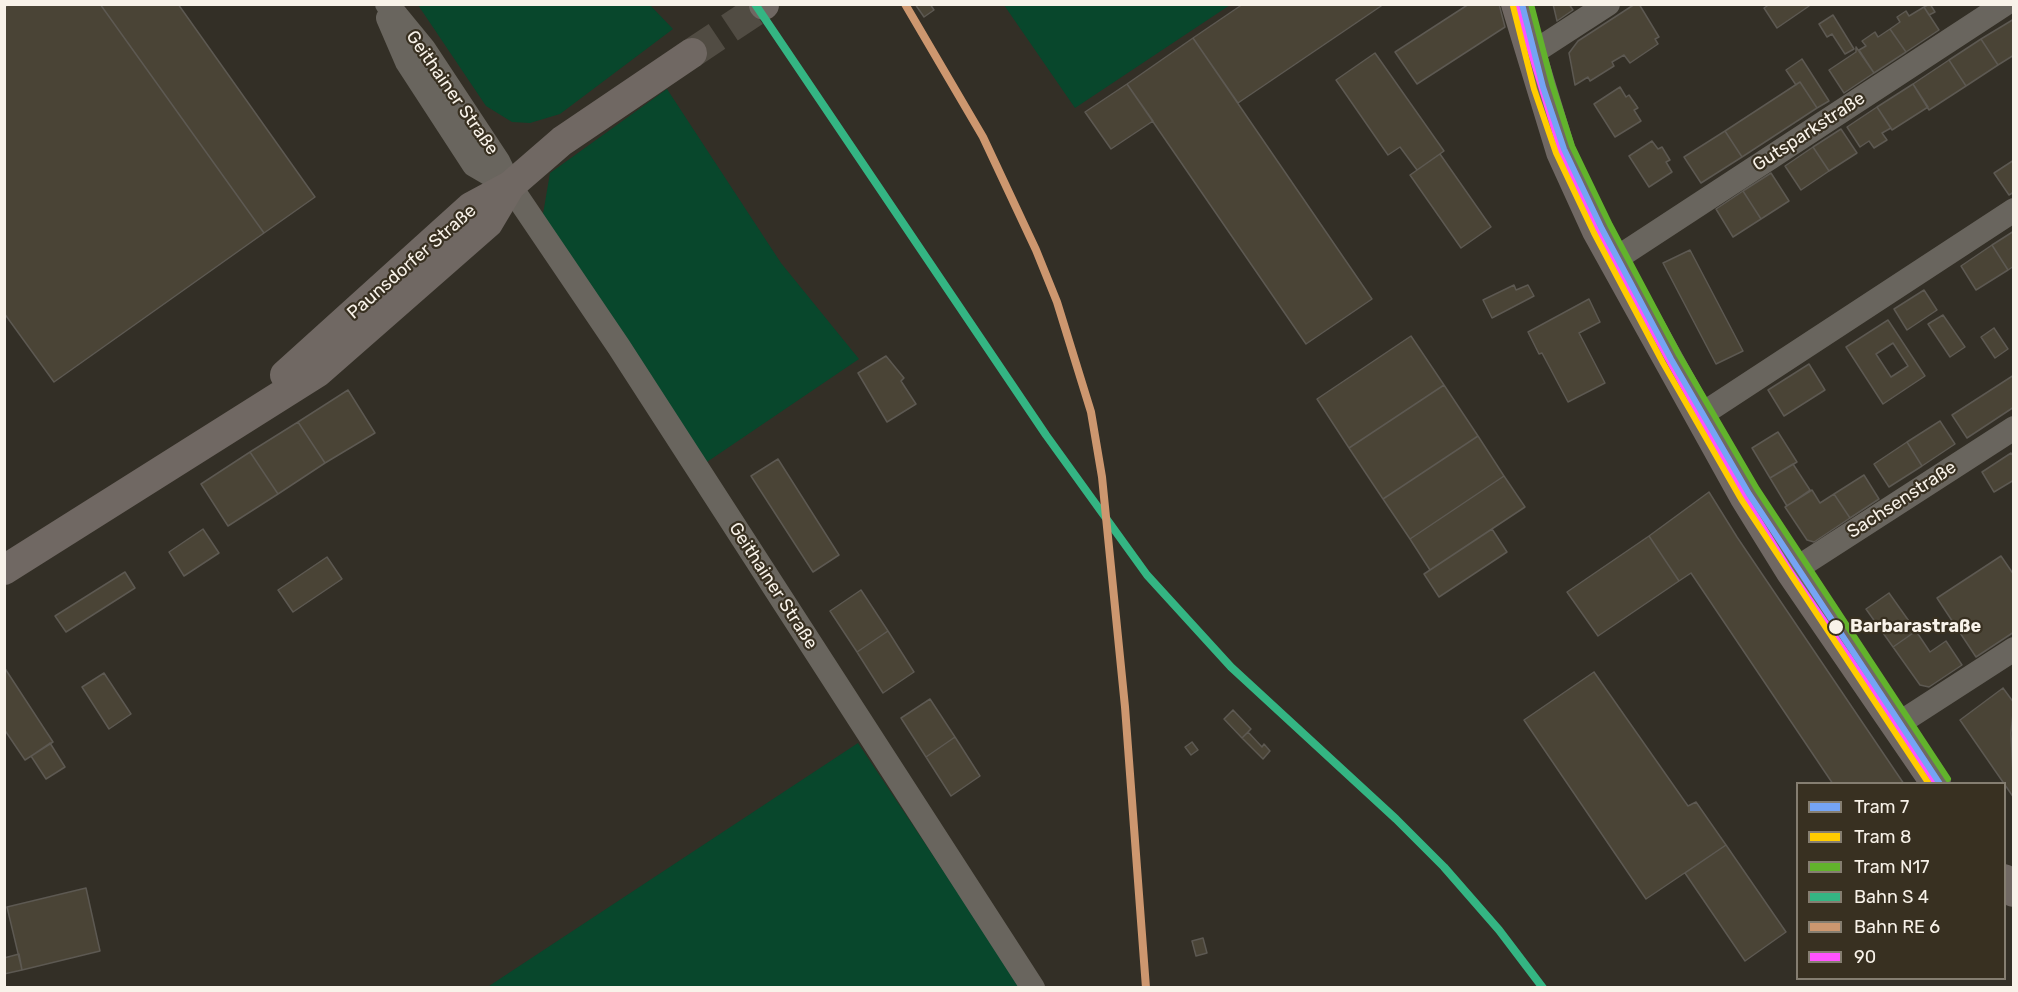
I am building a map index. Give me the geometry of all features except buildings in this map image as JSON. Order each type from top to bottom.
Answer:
[{"type":"main road","points":[[1516,4],[1562,152],[1598,231],[1698,417],[1791,572],[1935,782]]},
{"type":"main road","points":[[1523,4],[1531,54]]},
{"type":"main road","name":"Paunsdorfer Straße","points":[[4,570],[226,430],[377,290],[471,207],[510,186],[562,141],[692,53]]},
{"type":"street","name":"Geithainer Straße","points":[[385,4],[406,62],[474,165],[510,186],[612,337],[1033,987]]},
{"type":"street","points":[[1531,54],[1608,4]]},
{"type":"street","name":"Gutsparkstraße","points":[[1614,260],[2005,4]]},
{"type":"street","points":[[1698,417],[2013,210]]},
{"type":"street","name":"Sachsenstraße","points":[[1791,572],[2013,428]]},
{"type":"street","points":[[1895,726],[2013,649]]},
{"type":"green space","points":[[418,5],[650,5],[673,29],[560,114],[530,123],[512,122],[486,106]]},
{"type":"green space","points":[[1004,5],[1230,5],[1075,108]]},
{"type":"green space","points":[[667,89],[781,263],[859,359],[701,466],[542,220],[550,173]]},
{"type":"green space","points":[[858,743],[1021,987],[486,988]]},
{"type":"tunnel","points":[[692,53],[764,5]]},
{"type":"tram line","name":"7","points":[[1522,4],[1543,87],[1564,149],[1602,229],[1671,359],[1749,494],[1939,782]]},
{"type":"tram line","name":"N17","points":[[1531,4],[1552,84],[1572,146],[1610,225],[1679,355],[1757,489],[1948,779]]},
{"type":"tram line","name":"8","points":[[1513,6],[1534,89],[1556,153],[1594,233],[1663,363],[1741,499],[1928,782]]},
{"type":"transit line","points":[[755,4],[1046,435],[1147,575],[1231,667],[1396,819],[1444,867],[1499,930],[1543,988]]},
{"type":"transit line","points":[[905,4],[983,137],[1036,250],[1057,302],[1091,412],[1102,477],[1125,707],[1146,988]]},
{"type":"transit line","name":"90","points":[[1516,4],[1561,152],[1597,231],[1744,496],[1791,572],[1935,782]]},
{"type":"place","name":"Barbarastraße","points":[[1836,627]]}]
